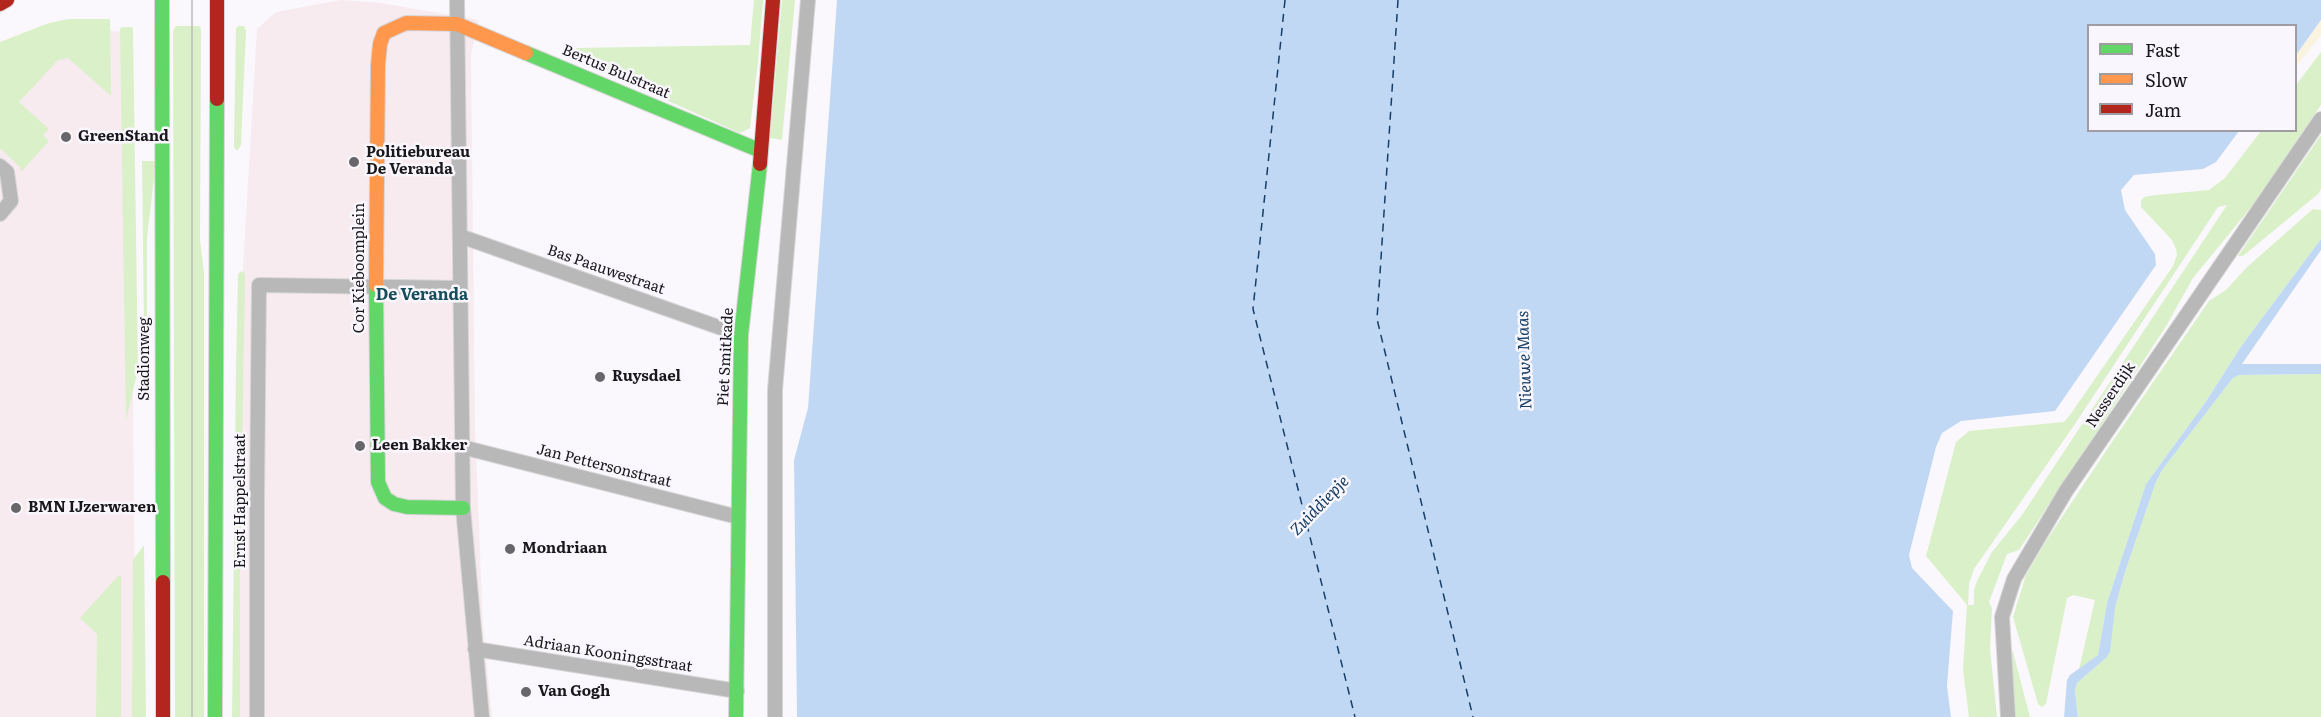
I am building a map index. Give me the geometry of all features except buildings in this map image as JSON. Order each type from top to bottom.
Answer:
[{"type":"street","points":[[0,4],[7,0]]},
{"type":"street","name":"Stadionweg","points":[[162,0],[163,717]]},
{"type":"street","points":[[215,717],[217,0]]},
{"type":"street","points":[[458,0],[463,508],[482,717]]},
{"type":"street","name":"Piet Smitkade","points":[[736,717],[741,335],[761,151],[773,0]]},
{"type":"street","points":[[775,717],[776,390],[808,0]]},
{"type":"street","name":"Bertus Bulstraat","points":[[457,24],[761,151]]},
{"type":"street","name":"Cor Kieboomplein","points":[[457,24],[399,25],[384,33],[380,44],[376,286],[378,482],[385,498],[394,504],[407,507],[463,508]]},
{"type":"street","name":"Nesserdijk","points":[[2008,717],[2002,616],[2019,571],[2073,482],[2321,119]]},
{"type":"street","points":[[0,166],[7,172],[11,201],[0,214]]},
{"type":"street","name":"Bas Paauwestraat","points":[[460,236],[741,335]]},
{"type":"street","name":"Ernst Happelstraat","points":[[257,717],[256,500],[259,285],[376,286]]},
{"type":"street","points":[[376,286],[460,288]]},
{"type":"street","name":"Jan Pettersonstraat","points":[[462,447],[738,517]]},
{"type":"street","name":"Adriaan Kooningsstraat","points":[[475,649],[737,691]]},
{"type":"shaded area","points":[[341,0],[381,3],[479,20],[471,55],[475,426],[483,626],[492,717],[235,717],[243,267],[257,29],[276,12]]},
{"type":"shaded area","points":[[78,29],[127,32],[131,188],[136,717],[0,717],[0,60]]},
{"type":"green space","points":[[754,0],[763,0],[758,62],[750,128],[740,133],[574,59],[576,48],[750,45]]},
{"type":"green space","points":[[782,0],[795,0],[782,140],[770,138]]},
{"type":"green space","points":[[69,19],[110,19],[111,96],[68,58],[58,60],[19,102],[49,129],[43,135],[49,141],[21,172],[20,167],[0,148],[0,42],[49,23]]},
{"type":"green space","points":[[176,26],[199,26],[201,29],[200,240],[204,273],[204,717],[175,717],[173,30]]},
{"type":"green space","points":[[244,26],[246,30],[241,145],[237,151],[234,147],[236,28]]},
{"type":"green space","points":[[132,27],[133,30],[138,370],[126,420],[120,29]]},
{"type":"green space","points":[[2321,52],[2321,105],[2256,201],[2193,278],[2165,328],[2019,550],[2007,554],[1989,602],[1992,608],[1990,649],[1997,717],[1969,717],[1963,670],[1967,605],[1926,556],[1956,442],[1969,431],[2064,422],[2173,266],[2177,255],[2172,240],[2141,207],[2141,201],[2144,197],[2156,195],[2209,190],[2225,178],[2260,132],[2297,132],[2297,84]],"holes":[[[2227,205],[2022,515],[1992,552],[1977,581],[1974,590],[1974,605],[1968,605],[1969,584],[1974,569],[2075,424],[2218,207]]]},
{"type":"green space","points":[[2321,135],[2321,189],[2318,194],[2243,256],[2238,256]]},
{"type":"green space","points":[[142,161],[156,161],[147,237],[147,332],[144,328]]},
{"type":"green space","points":[[2313,209],[2321,210],[2321,239],[2242,345],[2205,403],[2146,484],[2107,603],[2098,655],[2079,669],[2095,600],[2073,595],[2067,598],[2046,704],[2042,707],[2038,704],[2013,617],[2026,575],[2112,442],[2209,301],[2226,290],[2246,268]]},
{"type":"green space","points":[[242,271],[245,274],[240,717],[232,717],[238,274]]},
{"type":"green space","points":[[2321,374],[2321,717],[2078,717],[2075,690],[2077,683],[2106,658],[2115,608],[2125,572],[2162,470],[2233,378],[2239,375]]},
{"type":"green space","points":[[144,545],[146,717],[132,717],[133,560]]},
{"type":"green space","points":[[118,576],[121,576],[121,717],[96,717],[97,634],[80,618]]},
{"type":"green space","points":[[2008,649],[2013,652],[2030,717],[2016,717]]},
{"type":"sand","points":[[2321,20],[2321,35],[2297,66],[2297,54]]},
{"type":"water","points":[[837,0],[2321,0],[2321,20],[2297,54],[2297,24],[2087,24],[2087,132],[2238,132],[2216,162],[2203,169],[2134,175],[2121,190],[2125,210],[2155,254],[2156,265],[2055,411],[1961,421],[1942,433],[1936,447],[1909,555],[1912,568],[1953,611],[1947,686],[1951,717],[797,717],[794,460],[808,408]]},
{"type":"water","points":[[2321,239],[2321,250],[2242,364],[2321,364],[2321,374],[2239,375],[2233,378],[2162,470],[2125,572],[2115,608],[2110,652],[2077,683],[2075,690],[2078,717],[2064,717],[2067,680],[2070,675],[2098,655],[2107,603],[2146,484],[2205,403],[2242,345]]},
{"type":"ferry route","points":[[1285,0],[1253,309],[1355,717]]},
{"type":"ferry route","points":[[1398,0],[1377,319],[1473,717]]},
{"type":"tram line","points":[[192,0],[192,717]]},
{"type":"traffic: fast","points":[[162,0],[163,582]]},
{"type":"traffic: fast","points":[[526,53],[761,151]]},
{"type":"traffic: fast","points":[[215,717],[217,99]]},
{"type":"traffic: fast","points":[[736,717],[741,335],[760,164]]},
{"type":"traffic: fast","points":[[376,285],[378,482],[385,498],[394,504],[407,507],[463,508]]},
{"type":"traffic: slow","points":[[376,285],[378,65],[380,44],[384,33],[406,23],[457,24],[526,53]]},
{"type":"traffic: jam","points":[[0,4],[7,0]]},
{"type":"traffic: jam","points":[[217,0],[217,99]]},
{"type":"traffic: jam","points":[[760,164],[773,0]]},
{"type":"traffic: jam","points":[[163,582],[163,717]]},
{"type":"place","name":"GreenStand","points":[[66,137]]},
{"type":"place","name":"Politiebureau De Veranda","points":[[354,162]]},
{"type":"place","name":"Ruysdael","points":[[600,377]]},
{"type":"place","name":"Leen Bakker","points":[[360,446]]},
{"type":"place","name":"BMN IJzerwaren","points":[[16,508]]},
{"type":"place","name":"Mondriaan","points":[[510,549]]},
{"type":"place","name":"Van Gogh","points":[[526,692]]},
{"type":"district","name":"De Veranda","points":[[422,295]]},
{"type":"water label","name":"Nieuwe Maas","points":[[1525,360]]},
{"type":"water label","name":"Zuiddiepje","points":[[1320,506]]}]
